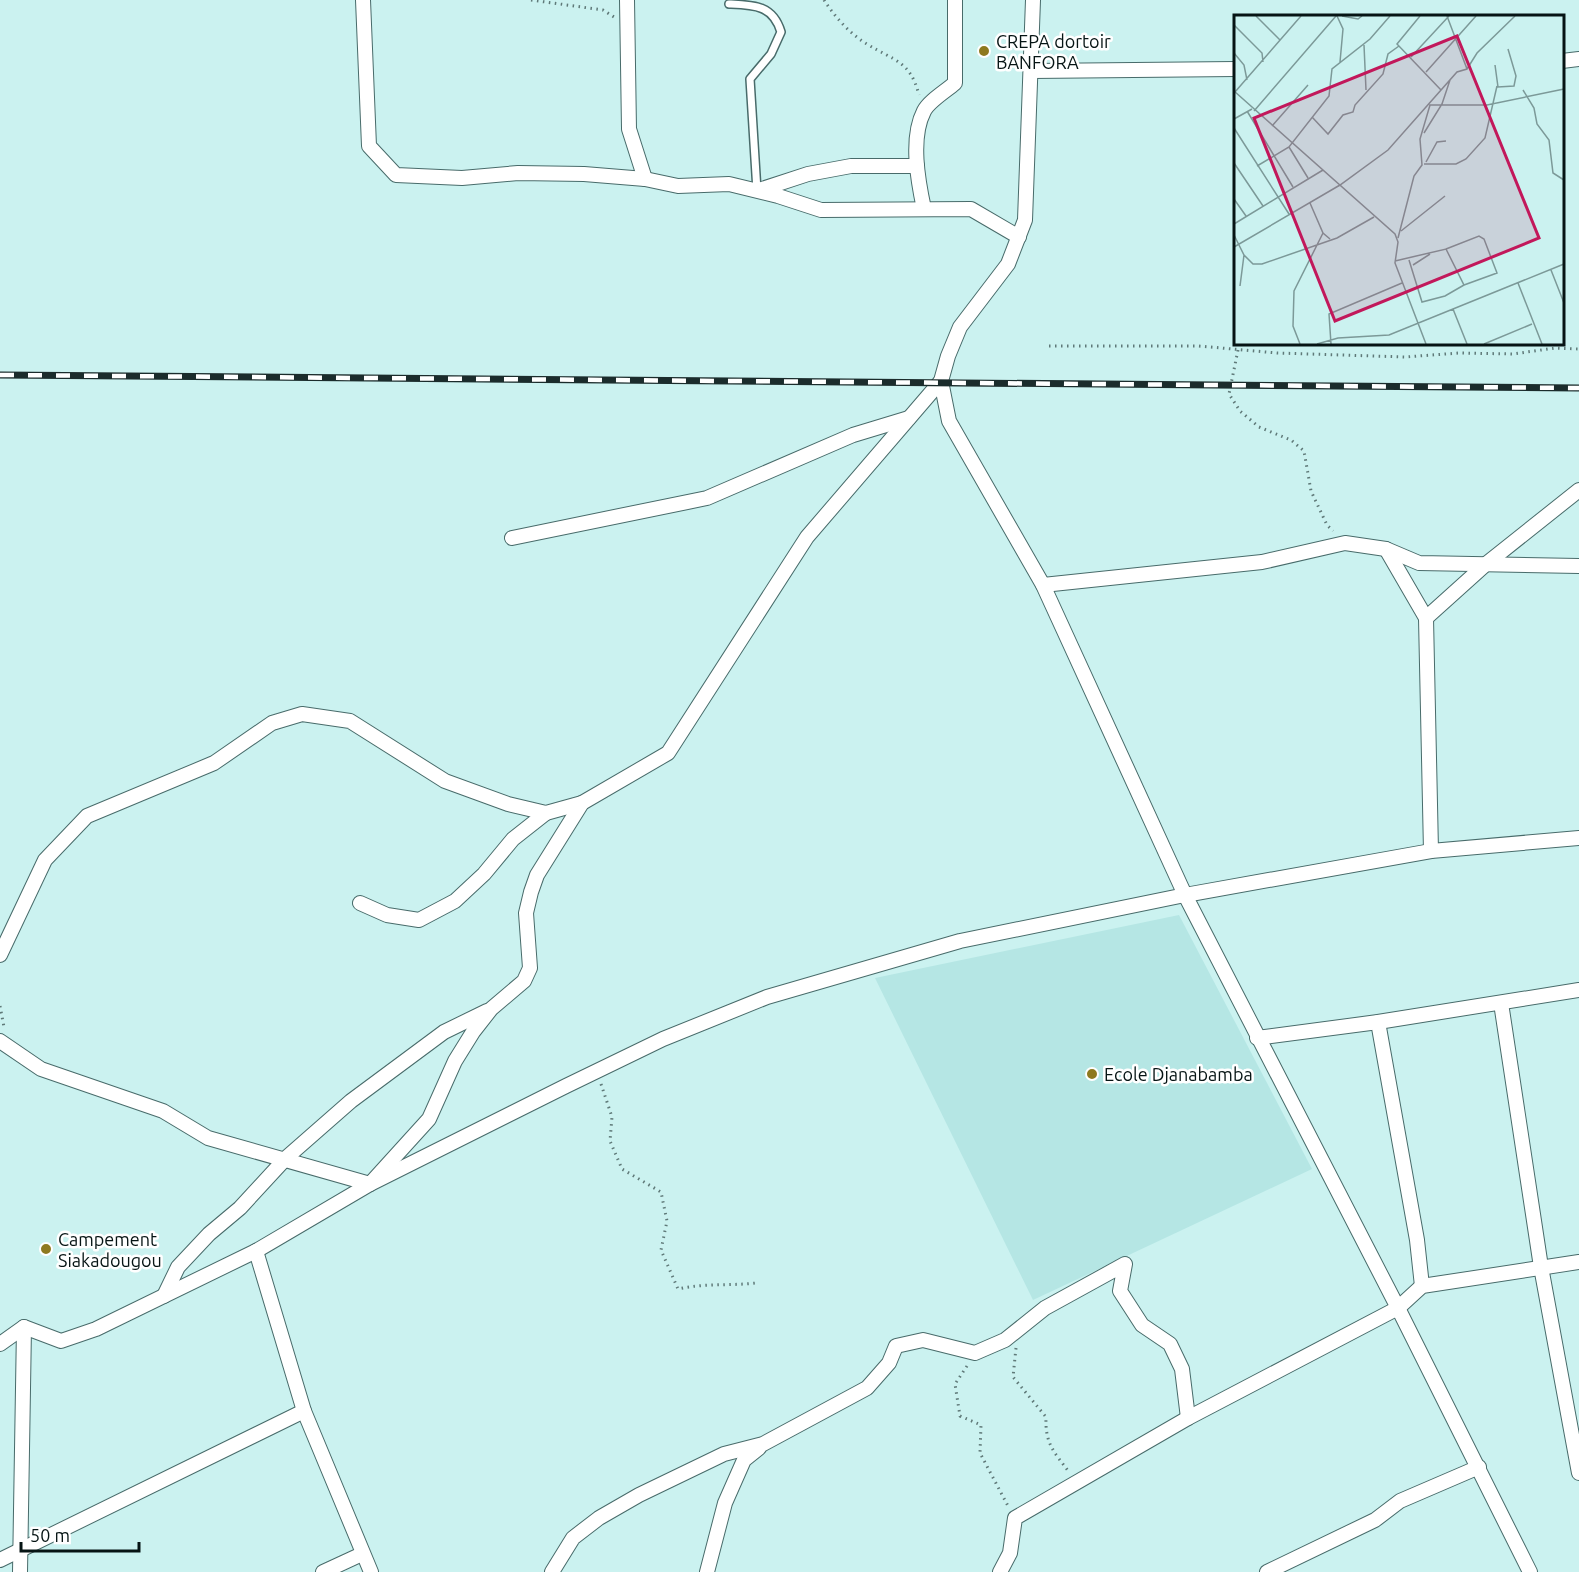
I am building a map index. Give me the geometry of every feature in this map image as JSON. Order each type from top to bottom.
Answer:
[{"type":"street","points":[[363,0],[369,146],[396,175],[462,178],[518,173],[584,174],[645,178],[678,186],[729,184],[821,210],[971,208],[1019,237]]},
{"type":"street","points":[[627,0],[629,129],[645,178]]},
{"type":"street","points":[[924,208],[916,145],[924,110],[955,83],[955,0]]},
{"type":"street","points":[[360,903],[387,915],[418,921],[455,901],[484,874],[513,839],[546,813],[582,803],[668,753],[807,537],[941,381],[960,327],[1008,264],[1025,220],[1033,0]]},
{"type":"street","points":[[1564,61],[1579,59]]},
{"type":"street","points":[[1032,71],[1234,69]]},
{"type":"street","points":[[757,191],[808,174],[851,166],[917,166]]},
{"type":"street","points":[[941,381],[949,421],[1043,585],[1185,895],[1398,1308],[1530,1572]]},
{"type":"street","points":[[512,538],[707,498],[853,435],[909,418]]},
{"type":"street","points":[[1426,618],[1486,564],[1579,490]]},
{"type":"street","points":[[1043,585],[1262,562],[1345,543],[1386,549],[1419,563],[1579,566]]},
{"type":"street","points":[[1386,549],[1426,618],[1431,851]]},
{"type":"street","points":[[0,955],[45,860],[87,816],[214,763],[272,723],[302,714],[350,721],[445,781],[508,804],[546,813]]},
{"type":"street","points":[[164,1296],[178,1267],[209,1234],[240,1208],[286,1158],[351,1101],[444,1032],[491,1009],[524,981],[530,968],[526,913],[531,892],[537,874],[582,803]]},
{"type":"street","points":[[24,1327],[61,1341],[96,1329],[256,1251],[370,1184],[594,1072],[663,1039],[767,997],[960,941],[1185,895],[1431,851],[1579,838]]},
{"type":"street","points":[[1257,1038],[1501,1004],[1579,990]]},
{"type":"street","points":[[1501,1004],[1540,1267],[1579,1473]]},
{"type":"street","points":[[370,1184],[429,1119],[455,1061],[491,1009]]},
{"type":"street","points":[[1378,1022],[1417,1240],[1422,1286]]},
{"type":"street","points":[[0,1041],[40,1069],[163,1111],[208,1138],[286,1158],[370,1184]]},
{"type":"street","points":[[256,1251],[304,1411],[371,1572]]},
{"type":"street","points":[[1000,1572],[1010,1553],[1015,1518],[1188,1418],[1398,1308],[1422,1286],[1579,1262]]},
{"type":"street","points":[[707,1572],[725,1503],[744,1460],[763,1444],[867,1388],[889,1363],[896,1346],[923,1340],[975,1353],[1005,1340],[1045,1308],[1125,1264],[1120,1291],[1142,1325],[1170,1344],[1182,1370],[1188,1418]]},
{"type":"street","points":[[0,1344],[24,1327]]},
{"type":"street","points":[[20,1572],[24,1327]]},
{"type":"street","points":[[0,1560],[304,1411]]},
{"type":"street","points":[[552,1572],[573,1538],[599,1518],[639,1495],[724,1454],[763,1444]]},
{"type":"street","points":[[1267,1572],[1375,1520],[1400,1501],[1479,1467]]},
{"type":"street","points":[[323,1572],[362,1554]]},
{"type":"lane","points":[[729,4],[758,7],[772,13],[777,18],[781,32],[771,54],[750,79],[757,191]]},
{"type":"path","points":[[531,0],[603,10],[626,25]]},
{"type":"path","points":[[824,0],[851,32],[867,45],[890,56],[914,76],[920,98]]},
{"type":"path","points":[[1049,346],[1199,346],[1238,350],[1405,357],[1459,353],[1512,354],[1555,348],[1579,349]]},
{"type":"path","points":[[1238,350],[1229,394],[1240,411],[1258,427],[1291,440],[1304,451],[1311,491],[1327,525],[1345,543]]},
{"type":"path","points":[[594,1072],[607,1096],[612,1117],[610,1141],[622,1169],[661,1192],[667,1221],[661,1250],[678,1289],[704,1283],[729,1286],[756,1283]]},
{"type":"path","points":[[1018,1329],[1013,1377],[1046,1417],[1045,1433],[1055,1458],[1077,1484]]},
{"type":"path","points":[[975,1353],[955,1384],[960,1416],[981,1425],[981,1453],[1015,1518]]},
{"type":"shaded area","name":"Ecole Djanabamba","points":[[1179,915],[1312,1169],[1033,1300],[875,978]]},
{"type":"railway","points":[[0,375],[1579,388]]},
{"type":"place","name":"CREPA dortoir BANFORA","points":[[984,51]]},
{"type":"place","name":"Ecole Djanabamba","points":[[1092,1074]]},
{"type":"place","name":"Campement Siakadougou","points":[[46,1249]]}]
